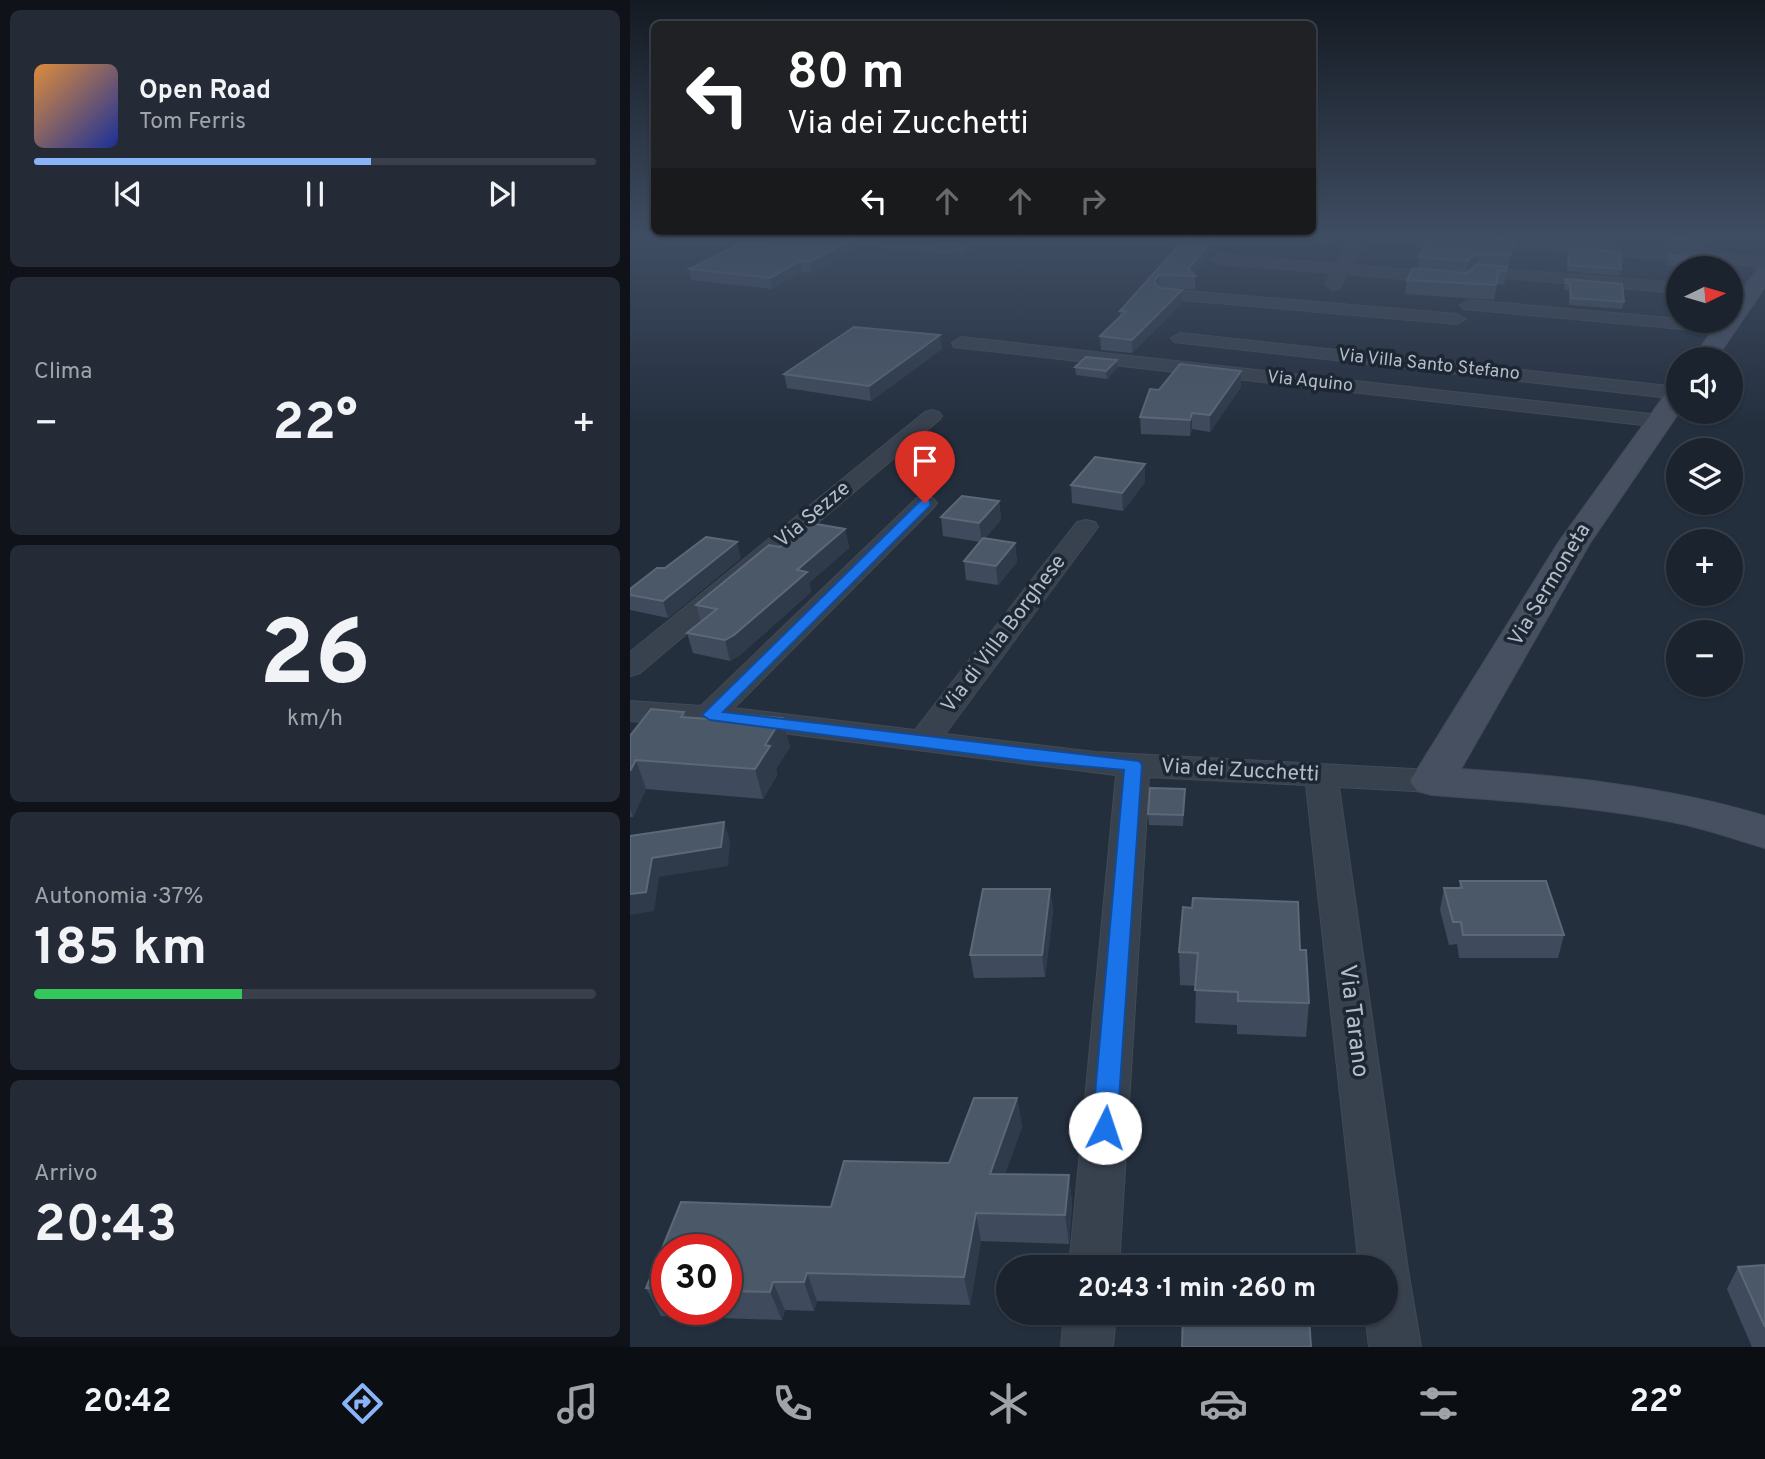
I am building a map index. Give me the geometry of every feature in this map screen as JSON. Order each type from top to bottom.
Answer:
[{"type":"street","points":[[1224,299],[1457,319]]},
{"type":"street","points":[[1322,307],[1326,299]]},
{"type":"street","points":[[1469,305],[1666,323]]},
{"type":"street","name":"Via Villa Santo Stefano","points":[[1180,338],[1666,402]]},
{"type":"street","name":"Via Aquino","points":[[961,343],[1666,402]]},
{"type":"street","name":"Via Sermoneta","points":[[1432,781],[1581,533],[1666,412]]},
{"type":"street","name":"Via Sezze","points":[[630,667],[932,416]]},
{"type":"street","points":[[710,715],[925,503]]},
{"type":"street","name":"Via di Villa Borghese","points":[[922,742],[1086,527]]},
{"type":"street","name":"Via dei Zucchetti","points":[[630,711],[710,715],[1133,765],[1529,788],[1625,800],[1765,832]]},
{"type":"street","points":[[1095,1255],[1133,765]]},
{"type":"street","name":"Via Tarano","points":[[1321,775],[1382,1255]]},
{"type":"street","points":[[1087,1347],[1089,1325]]},
{"type":"street","points":[[1392,1325],[1395,1347]]},
{"type":"building","points":[[1131,299],[1173,299],[1132,340],[1100,336],[1126,311],[1120,311]]},
{"type":"building","points":[[1582,299],[1624,299],[1624,302]]},
{"type":"building","points":[[854,327],[940,335],[869,386],[784,374]]},
{"type":"building","points":[[1086,357],[1117,360],[1106,371],[1075,367]]},
{"type":"building","points":[[1180,364],[1241,371],[1210,415],[1192,413],[1190,420],[1140,417],[1150,389],[1159,390]]},
{"type":"building","points":[[1095,457],[1145,464],[1122,493],[1071,485]]},
{"type":"building","points":[[962,496],[999,501],[979,523],[941,517]]},
{"type":"building","points":[[810,523],[845,529],[797,570],[807,572],[734,635],[725,640],[687,633],[717,609],[696,605],[769,545],[780,547]]},
{"type":"building","points":[[706,537],[737,542],[663,601],[630,595],[630,589],[657,568],[665,568]]},
{"type":"building","points":[[983,538],[1015,543],[996,566],[964,561]]},
{"type":"building","points":[[651,709],[684,712],[681,717],[740,721],[744,715],[782,718],[765,745],[770,746],[755,769],[636,760],[630,771],[630,736]]},
{"type":"building","points":[[1150,788],[1185,789],[1183,815],[1148,814]]},
{"type":"building","points":[[724,822],[721,847],[652,858],[646,892],[630,894],[630,836]]},
{"type":"building","points":[[1460,881],[1546,881],[1564,935],[1463,935],[1461,922],[1453,922],[1444,888],[1462,888]]},
{"type":"building","points":[[983,889],[1050,889],[1042,955],[970,955]]},
{"type":"building","points":[[1193,898],[1298,902],[1300,950],[1306,950],[1309,1003],[1238,1001],[1238,992],[1195,990],[1198,953],[1179,952],[1183,907],[1192,908]]},
{"type":"building","points":[[974,1098],[1017,1098],[990,1174],[1069,1175],[1065,1215],[976,1213],[964,1277],[807,1273],[804,1282],[773,1282],[770,1292],[742,1291],[742,1234],[668,1234],[681,1202],[831,1207],[844,1161],[949,1163]]},
{"type":"building","points":[[1765,1265],[1765,1327],[1738,1267]]},
{"type":"building","points":[[651,1276],[651,1288],[646,1288]]},
{"type":"building","points":[[1183,1325],[1310,1325],[1311,1347],[1182,1347]]},
{"type":"route","points":[[925,503],[710,715],[1025,755],[1133,765],[1105,1128]]}]
